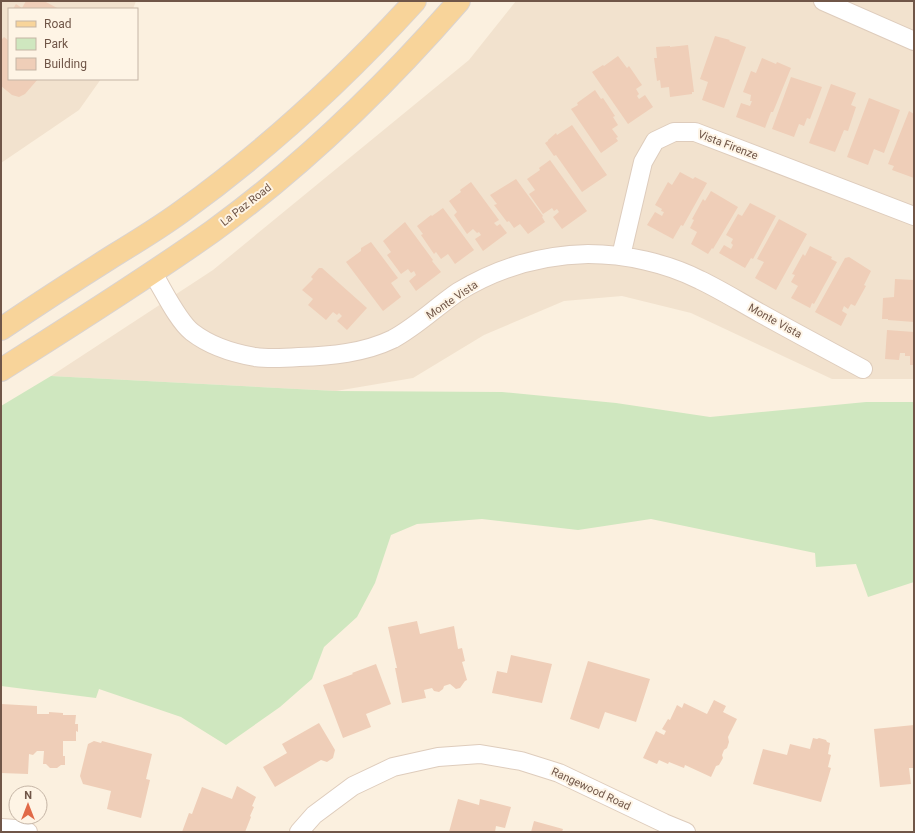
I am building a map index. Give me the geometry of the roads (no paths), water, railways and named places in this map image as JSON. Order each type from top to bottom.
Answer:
[{"type":"main road","points":[[1,329],[181,212],[263,149],[340,79],[415,1]]},
{"type":"main road","name":"La Paz Road","points":[[1,370],[152,272],[213,230],[266,189],[320,145],[381,87],[459,1]]},
{"type":"street","points":[[823,1],[914,41]]},
{"type":"street","name":"Vista Firenze","points":[[621,256],[643,162],[655,141],[674,132],[695,132],[914,216]]},
{"type":"street","name":"Monte Vista","points":[[152,272],[177,314],[190,331],[211,345],[256,357],[287,358],[330,356],[361,351],[392,339],[418,323],[458,293],[492,274],[522,263],[556,257],[582,255],[621,256],[660,264],[699,279],[862,369]]},
{"type":"street","name":"Rangewood Road","points":[[299,832],[314,815],[352,786],[393,767],[438,757],[480,754],[521,761],[559,773],[686,832]]},
{"type":"street","points":[[1,828],[16,829],[28,832]]}]
